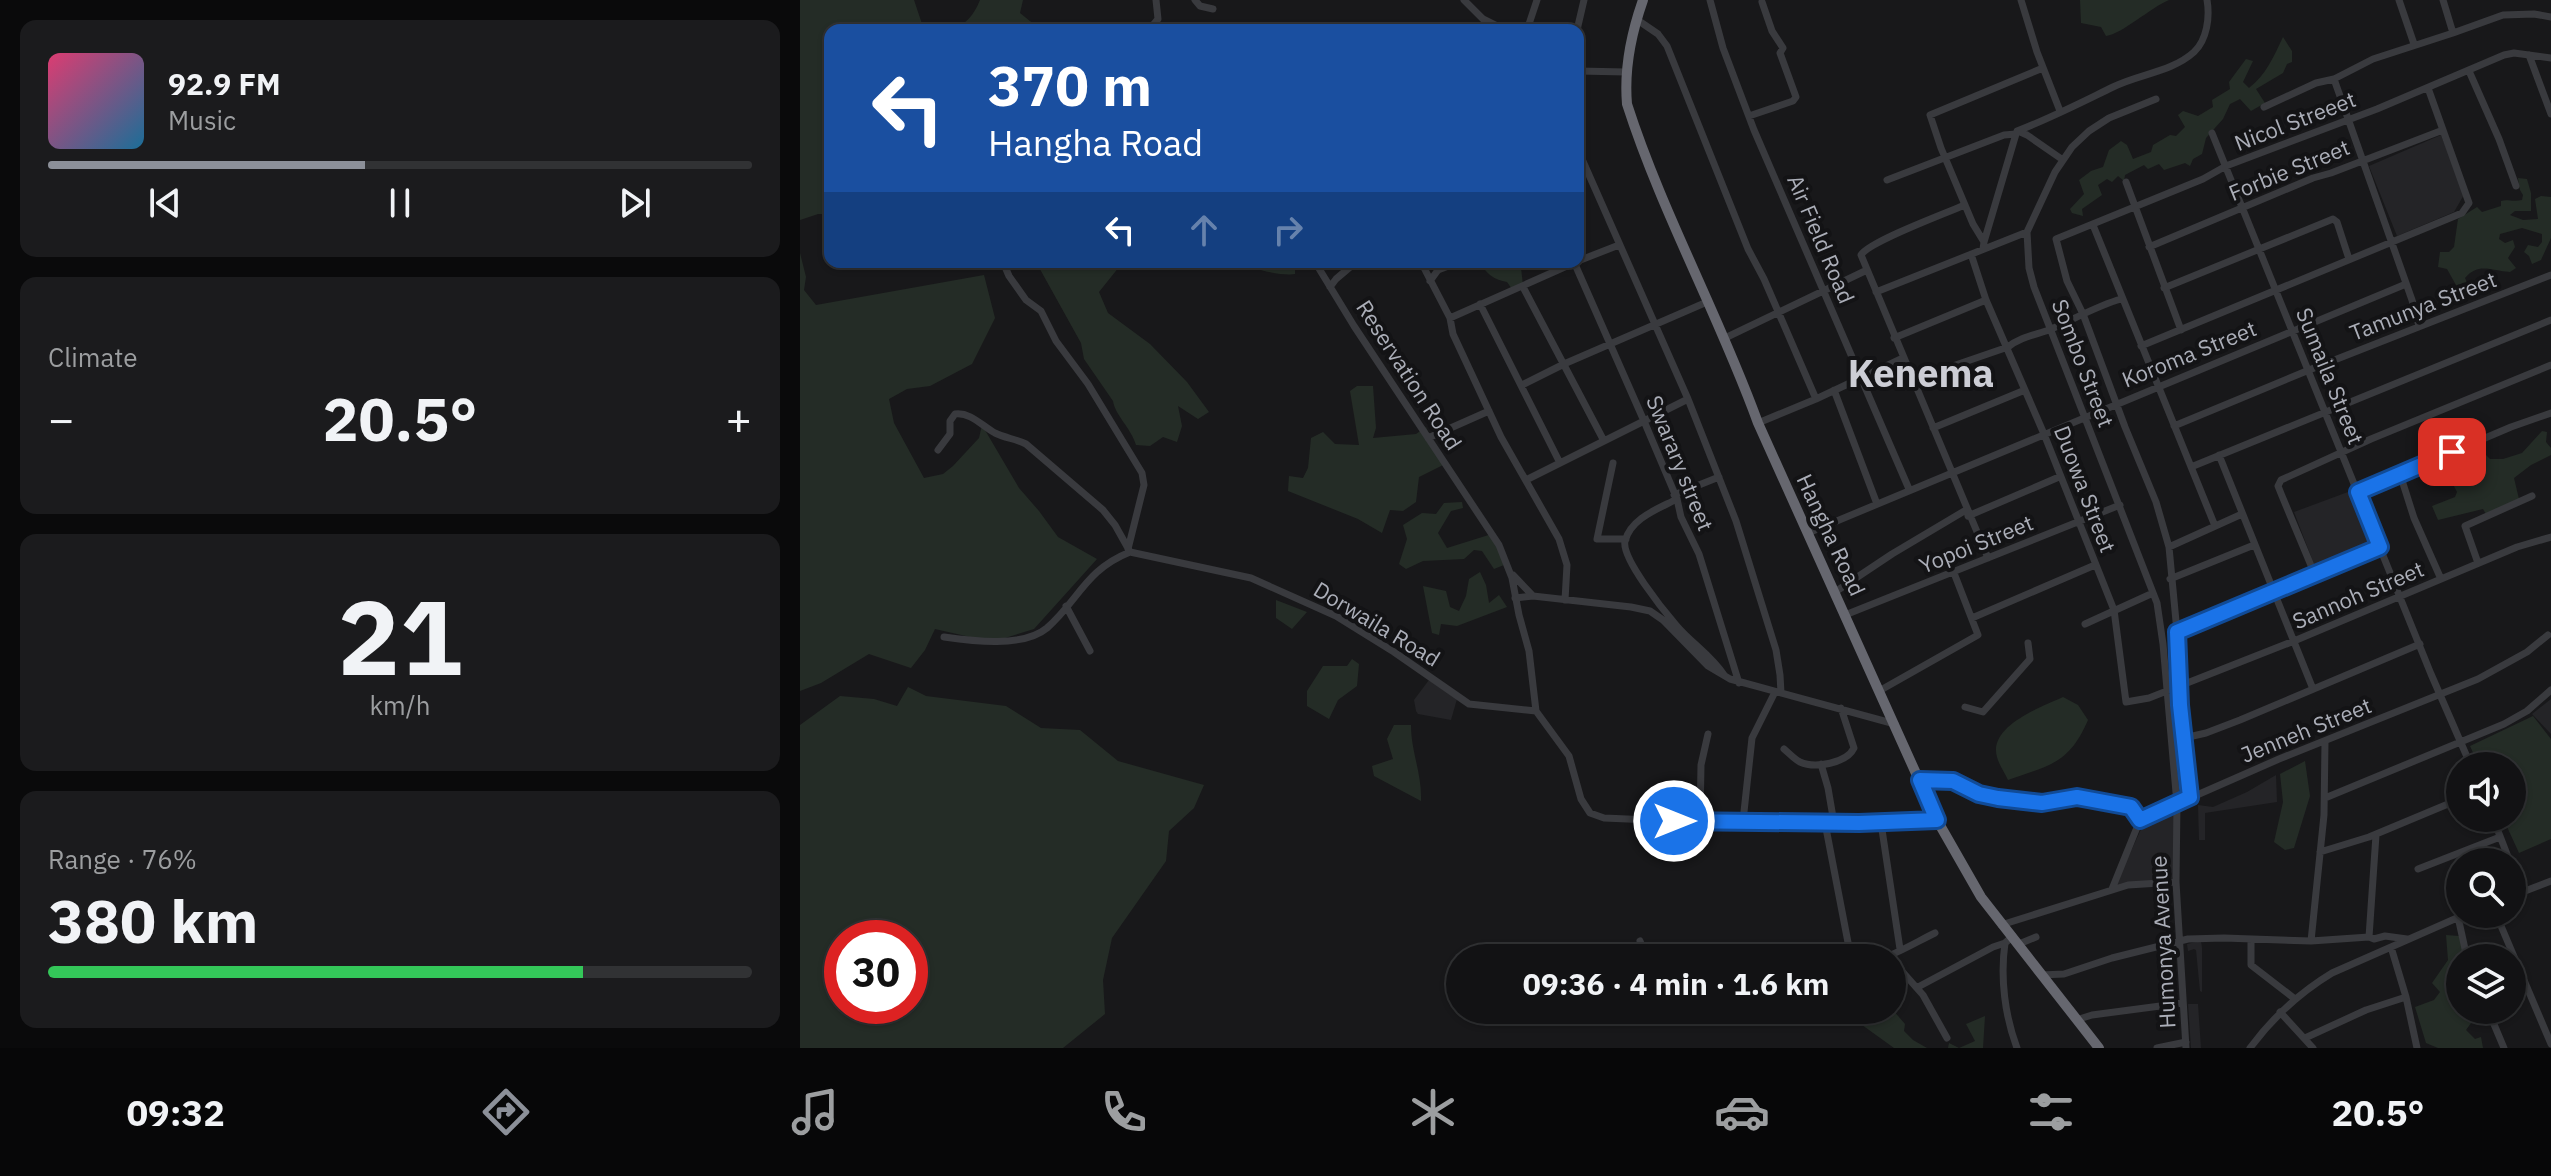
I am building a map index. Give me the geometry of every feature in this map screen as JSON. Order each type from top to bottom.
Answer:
[{"type":"highway","name":"Hangha Road","points":[[1643,0],[1636,19],[1626,72],[1627,104],[1758,423],[1937,820],[1981,897],[2094,1046]]},
{"type":"street","points":[[1154,24],[1158,19],[1156,0]]},
{"type":"street","points":[[1195,0],[1200,6],[1213,9]]},
{"type":"street","points":[[1464,0],[1483,19],[1493,24]]},
{"type":"street","points":[[1529,24],[1537,0]]},
{"type":"street","points":[[1578,24],[1584,0]]},
{"type":"street","name":"Air Field Road","points":[[1710,0],[1723,48],[1749,116],[1909,489]]},
{"type":"street","points":[[2021,0],[2060,111]]},
{"type":"street","points":[[1887,180],[2017,132],[2114,86],[2179,62],[2192,54],[2201,43],[2208,19],[2207,0]]},
{"type":"street","points":[[2399,0],[2414,44]]},
{"type":"street","points":[[2443,0],[2453,33]]},
{"type":"street","points":[[1749,116],[1793,101],[1796,97],[1780,53],[1783,48],[1772,31],[1762,2]]},
{"type":"street","points":[[2264,107],[2414,44],[2503,15],[2551,17]]},
{"type":"street","points":[[1636,19],[1658,34],[1667,46],[1748,249],[1816,399]]},
{"type":"street","name":"Nicol Streeet","points":[[2083,314],[2067,281],[2056,239],[2203,179],[2226,166],[2428,88],[2504,55],[2551,58]]},
{"type":"street","points":[[2529,55],[2551,114]]},
{"type":"street","points":[[1984,246],[1932,124],[1931,114],[2043,68]]},
{"type":"street","points":[[1584,71],[1626,72]]},
{"type":"street","points":[[2469,71],[2516,186]]},
{"type":"street","points":[[2334,79],[2419,326]]},
{"type":"street","points":[[2141,346],[2462,213],[2469,203],[2428,88]]},
{"type":"street","name":"Sombo Street","points":[[2156,99],[2109,118],[2072,147],[2047,185],[2027,232],[2031,275],[2153,593],[2161,626],[2167,691]]},
{"type":"street","name":"Forbie Street","points":[[2149,247],[2242,210],[2254,202],[2443,130]]},
{"type":"street","points":[[2017,132],[2035,140],[2063,160]]},
{"type":"street","points":[[1984,246],[2017,132]]},
{"type":"street","name":"Sumaila Street","points":[[2212,133],[2465,752]]},
{"type":"street","points":[[1584,164],[1688,399],[1719,477],[1752,566],[1778,659],[1778,693],[1752,738],[1743,821]]},
{"type":"street","points":[[2126,182],[2181,330]]},
{"type":"street","points":[[1965,205],[1863,250],[1861,255],[1988,558]]},
{"type":"street","points":[[2164,288],[2333,219],[2337,222],[2349,259]]},
{"type":"street","points":[[2093,225],[2215,526]]},
{"type":"street","points":[[1876,292],[1984,246],[2027,232]]},
{"type":"street","points":[[1584,259],[1619,245]]},
{"type":"street","name":"Duowa Street","points":[[1971,254],[1986,300],[2044,434],[2114,610],[2126,702],[2167,691]]},
{"type":"street","points":[[944,637],[977,643],[1029,637],[1047,627],[1102,567],[1129,551],[1144,485],[1142,473],[1088,384],[1056,341],[1041,311],[1026,300],[1007,268]]},
{"type":"street","name":"Reservation Road","points":[[1319,268],[1499,545],[1510,572]]},
{"type":"street","points":[[1330,287],[1349,268]]},
{"type":"street","points":[[1424,268],[1450,318],[1453,334],[1489,411],[1559,539],[1567,565],[1565,600]]},
{"type":"street","points":[[1430,281],[1443,268]]},
{"type":"street","points":[[1450,318],[1563,268]]},
{"type":"street","name":"Swarary street","points":[[1578,268],[1699,554],[1739,683]]},
{"type":"street","points":[[1725,338],[1867,270]]},
{"type":"street","name":"Tamunya Street","points":[[2174,426],[2551,275]]},
{"type":"street","name":"Koroma Street","points":[[1808,533],[2406,284]]},
{"type":"street","points":[[1523,287],[1604,441]]},
{"type":"street","points":[[1912,380],[2008,347],[2121,299]]},
{"type":"street","points":[[1894,338],[1986,300]]},
{"type":"street","points":[[1522,385],[1707,302]]},
{"type":"street","points":[[1480,304],[1560,463]]},
{"type":"street","points":[[2083,314],[2156,502],[2169,547],[2177,632],[2178,686],[2190,797]]},
{"type":"street","points":[[2191,467],[2551,320]]},
{"type":"street","points":[[1758,423],[1903,358]]},
{"type":"street","points":[[2315,575],[2278,483],[2342,452],[2551,365]]},
{"type":"street","points":[[1834,390],[1877,504]]},
{"type":"street","points":[[1933,428],[2025,390]]},
{"type":"street","points":[[1526,480],[1688,399]]},
{"type":"street","points":[[1428,438],[1489,411]]},
{"type":"street","points":[[938,450],[950,434],[950,421],[955,414],[963,413],[997,434],[1015,438],[1087,494],[1115,525],[1129,551]]},
{"type":"street","points":[[2358,492],[2551,413]]},
{"type":"street","points":[[2219,455],[2313,689]]},
{"type":"street","points":[[1613,463],[1597,539],[1626,539]]},
{"type":"street","points":[[2400,474],[2414,518],[2441,579]]},
{"type":"street","points":[[1665,617],[1630,561],[1624,546],[1626,539],[1635,524],[1643,518],[1676,497],[1719,477]]},
{"type":"street","points":[[1835,592],[1892,554],[1967,513],[2059,477]]},
{"type":"street","points":[[2478,563],[2465,526],[2532,496]]},
{"type":"street","name":"Yopoi Street","points":[[1845,615],[2120,505]]},
{"type":"street","points":[[2169,547],[2242,514]]},
{"type":"street","name":"Sannoh Street","points":[[2167,691],[2478,563],[2551,537]]},
{"type":"street","points":[[2170,579],[2254,545]]},
{"type":"street","points":[[2177,632],[2380,547]]},
{"type":"street","name":"Dorwaila Road","points":[[1129,551],[1251,578],[1336,616],[1469,704],[1536,711]]},
{"type":"street","points":[[1972,618],[2095,565]]},
{"type":"street","points":[[1510,572],[1533,596]]},
{"type":"street","points":[[1510,572],[1530,656],[1536,711],[1564,746],[1584,807],[1597,816],[1830,823],[1937,820]]},
{"type":"street","points":[[1879,691],[1978,637],[1954,573]]},
{"type":"street","points":[[2085,624],[2153,593]]},
{"type":"street","points":[[1515,598],[1533,596],[1650,611],[1676,625],[1718,666],[1725,677],[1895,724]]},
{"type":"street","points":[[1066,606],[1090,651]]},
{"type":"street","name":"Jenneh Street","points":[[2140,820],[2507,664],[2548,635]]},
{"type":"street","points":[[1965,707],[1983,712],[2030,659],[2028,643]]},
{"type":"street","points":[[2184,738],[2232,724],[2420,644]]},
{"type":"street","points":[[2325,798],[2517,718],[2551,690]]},
{"type":"street","name":"Humonya Avenue","points":[[2167,691],[2177,804],[2176,882],[2186,1045]]},
{"type":"street","points":[[1784,749],[1803,763],[1821,764],[1838,760],[1854,750],[1841,708]]},
{"type":"street","points":[[1870,715],[1887,708]]},
{"type":"street","points":[[1700,821],[1701,765],[1708,734]]},
{"type":"street","points":[[2311,941],[2325,798],[2325,742]]},
{"type":"street","points":[[1821,764],[1828,788],[1830,823],[1849,944]]},
{"type":"street","points":[[1920,780],[1946,779],[1979,794],[2024,801],[2054,802],[2077,797],[2131,807],[2140,820],[2112,889]]},
{"type":"street","points":[[2320,852],[2376,835],[2446,805]]},
{"type":"street","points":[[1881,823],[1891,944]]},
{"type":"street","points":[[2498,832],[2504,848]]},
{"type":"street","points":[[2376,835],[2371,938],[2378,953]]},
{"type":"street","points":[[2418,869],[2500,837]]},
{"type":"street","points":[[2526,890],[2551,881]]},
{"type":"street","points":[[2001,925],[2112,889],[2149,882],[2176,882]]},
{"type":"street","points":[[2250,1048],[2280,1012],[2332,973],[2446,923]]},
{"type":"street","points":[[2502,928],[2551,1043],[2540,1048]]},
{"type":"street","points":[[1906,949],[1935,933]]},
{"type":"street","points":[[2041,975],[2064,974],[2139,951],[2199,938],[2311,941],[2385,936],[2407,939]]},
{"type":"street","points":[[1918,987],[1993,947],[2036,937]]},
{"type":"street","points":[[2251,939],[2251,965],[2295,999]]},
{"type":"street","points":[[2012,941],[2003,972],[2008,1023],[2017,1048]]},
{"type":"street","points":[[2391,947],[2417,1048]]},
{"type":"street","points":[[1906,973],[1939,1019],[1947,1038]]},
{"type":"street","points":[[2051,986],[2064,974]]},
{"type":"street","points":[[2305,1038],[2366,1010],[2406,997]]},
{"type":"street","points":[[2076,1020],[2092,1015],[2183,1003]]},
{"type":"street","points":[[2280,1012],[2313,1048]]},
{"type":"street","points":[[2494,1024],[2504,1048]]},
{"type":"street","points":[[2157,1048],[2186,1045]]},
{"type":"shaded area","points":[[800,0],[914,0],[922,24],[824,24],[824,214],[800,220]]},
{"type":"shaded area","points":[[980,0],[1023,0],[1020,13],[1034,24],[962,24]]},
{"type":"shaded area","points":[[2080,0],[2169,0],[2120,31],[2106,36],[2101,27],[2081,23]]},
{"type":"shaded area","points":[[2283,37],[2292,51],[2292,62],[2287,64],[2283,73],[2256,89],[2265,103],[2251,111],[2240,99],[2230,104],[2223,119],[2206,138],[2202,154],[2193,159],[2190,166],[2185,163],[2164,170],[2159,164],[2148,169],[2144,165],[2125,175],[2124,181],[2118,176],[2112,182],[2107,179],[2098,185],[2102,195],[2082,209],[2083,216],[2072,213],[2070,209],[2084,194],[2079,180],[2103,167],[2109,150],[2121,141],[2127,145],[2133,159],[2151,152],[2153,145],[2170,135],[2176,136],[2185,127],[2178,115],[2183,111],[2198,116],[2213,107],[2212,100],[2230,89],[2229,82],[2246,59],[2253,61],[2243,82],[2249,88],[2255,83],[2269,65]]},
{"type":"shaded area","points":[[2441,135],[2465,193],[2454,212],[2397,236],[2369,166]]},
{"type":"shaded area","points":[[2518,178],[2527,179],[2531,211],[2515,211],[2510,215],[2523,220],[2538,219],[2535,199],[2551,197],[2551,238],[2541,260],[2532,264],[2524,252],[2528,245],[2538,247],[2542,234],[2522,228],[2500,234],[2499,239],[2505,243],[2513,240],[2515,247],[2508,258],[2516,268],[2510,272],[2475,270],[2465,278],[2469,287],[2454,292],[2456,285],[2447,269],[2438,267],[2440,252],[2449,252],[2454,247],[2458,219],[2477,207],[2482,212],[2501,206],[2501,201],[2522,200]]},
{"type":"shaded area","points":[[800,253],[806,277],[804,290],[816,305],[984,275],[995,318],[972,364],[930,386],[907,389],[889,399],[894,423],[924,478],[943,474],[953,466],[979,438],[982,425],[1019,488],[1058,537],[1097,559],[1034,629],[992,642],[935,629],[925,650],[911,668],[869,654],[821,683],[800,691]]},
{"type":"shaded area","points":[[1039,268],[1118,268],[1099,292],[1108,313],[1150,344],[1187,382],[1209,412],[1198,419],[1178,406],[1182,426],[1177,442],[1163,437],[1150,446],[1136,445],[1113,401],[1084,359],[1081,343]]},
{"type":"shaded area","points":[[1254,268],[1295,268],[1295,274]]},
{"type":"shaded area","points":[[1484,268],[1521,268],[1523,285],[1512,289],[1507,282]]},
{"type":"shaded area","points":[[1357,386],[1373,386],[1376,428],[1373,438],[1416,434],[1426,427],[1443,465],[1419,477],[1416,502],[1403,511],[1390,510],[1382,533],[1358,519],[1288,491],[1289,476],[1303,478],[1308,468],[1311,438],[1323,432],[1335,444],[1359,445],[1350,391]]},
{"type":"shaded area","points":[[2542,431],[2547,432],[2546,442],[2551,448],[2551,455],[2514,478],[2519,499],[2486,514],[2483,509],[2438,520],[2432,506],[2455,497],[2457,492],[2442,463],[2448,460],[2455,472],[2477,459],[2475,453],[2480,449],[2490,459],[2522,453]]},
{"type":"shaded area","points":[[2356,489],[2378,546],[2317,572],[2294,512]]},
{"type":"shaded area","points":[[1462,502],[1463,508],[1451,511],[1438,533],[1447,548],[1495,533],[1504,565],[1494,569],[1482,551],[1474,550],[1464,559],[1423,561],[1406,569],[1399,564],[1407,539],[1403,525],[1422,513],[1436,514],[1444,503]]},
{"type":"shaded area","points":[[1480,572],[1489,603],[1499,595],[1507,607],[1457,626],[1441,624],[1439,635],[1432,633],[1423,586],[1446,591],[1450,607],[1459,611],[1469,579]]},
{"type":"shaded area","points":[[1276,600],[1307,612],[1292,629],[1276,618]]},
{"type":"shaded area","points":[[1352,659],[1359,664],[1357,686],[1338,700],[1329,719],[1307,706],[1307,691],[1323,666],[1347,666]]},
{"type":"shaded area","points":[[1429,680],[1457,699],[1451,720],[1418,714],[1416,711],[1414,700]]},
{"type":"shaded area","points":[[908,687],[926,696],[1006,706],[1041,728],[1080,730],[1118,761],[1204,785],[1194,808],[1169,831],[1166,861],[1112,938],[1103,980],[1105,1014],[1063,1048],[800,1048],[800,725],[840,696],[874,699],[897,706]]},
{"type":"shaded area","points":[[2063,697],[2078,705],[2088,720],[2081,735],[2057,761],[2008,780],[1997,757],[1996,746],[2000,736],[2018,719]]},
{"type":"shaded area","points":[[2551,699],[2551,734],[2532,714]]},
{"type":"shaded area","points":[[2533,716],[2551,739],[2551,839],[2526,850],[2517,848],[2509,832],[2526,832],[2526,752],[2473,752],[2470,746]]},
{"type":"shaded area","points":[[1394,725],[1411,725],[1421,801],[1374,776],[1372,766],[1393,759],[1387,739]]},
{"type":"shaded area","points":[[2305,761],[2310,796],[2294,848],[2285,850],[2274,842],[2283,802],[2280,774]]},
{"type":"shaded area","points":[[2276,775],[2277,802],[2205,813],[2205,840],[2199,840],[2198,805],[2213,807]]},
{"type":"shaded area","points":[[2176,804],[2177,877],[2115,886],[2143,825]]},
{"type":"shaded area","points":[[2446,935],[2459,936],[2462,944],[2447,944]]},
{"type":"shaded area","points":[[2201,941],[2202,992],[2196,950],[2188,951],[2187,944]]},
{"type":"shaded area","points":[[2446,963],[2446,1024],[2470,1024],[2466,1030],[2475,1039],[2481,1037],[2483,1048],[2438,1048],[2426,1043],[2415,1007],[2434,1000],[2440,992],[2432,983]]},
{"type":"shaded area","points":[[2188,1004],[2198,1004],[2201,1048],[2191,1048]]},
{"type":"shaded area","points":[[1985,1016],[1983,1048],[1959,1048],[1975,1041],[1966,1024]]},
{"type":"shaded area","points":[[1861,1024],[1905,1024],[1904,1031],[1927,1048],[1894,1048]]},
{"type":"district","name":"Kenema","points":[[1921,374]]},
{"type":"route","points":[[1674,821],[1859,823],[1937,820],[1920,780],[1934,779],[1953,781],[1979,794],[1998,798],[2042,803],[2077,797],[2108,801],[2131,807],[2140,820],[2165,810],[2190,797],[2180,705],[2177,632],[2380,547],[2358,492],[2452,452]]}]
